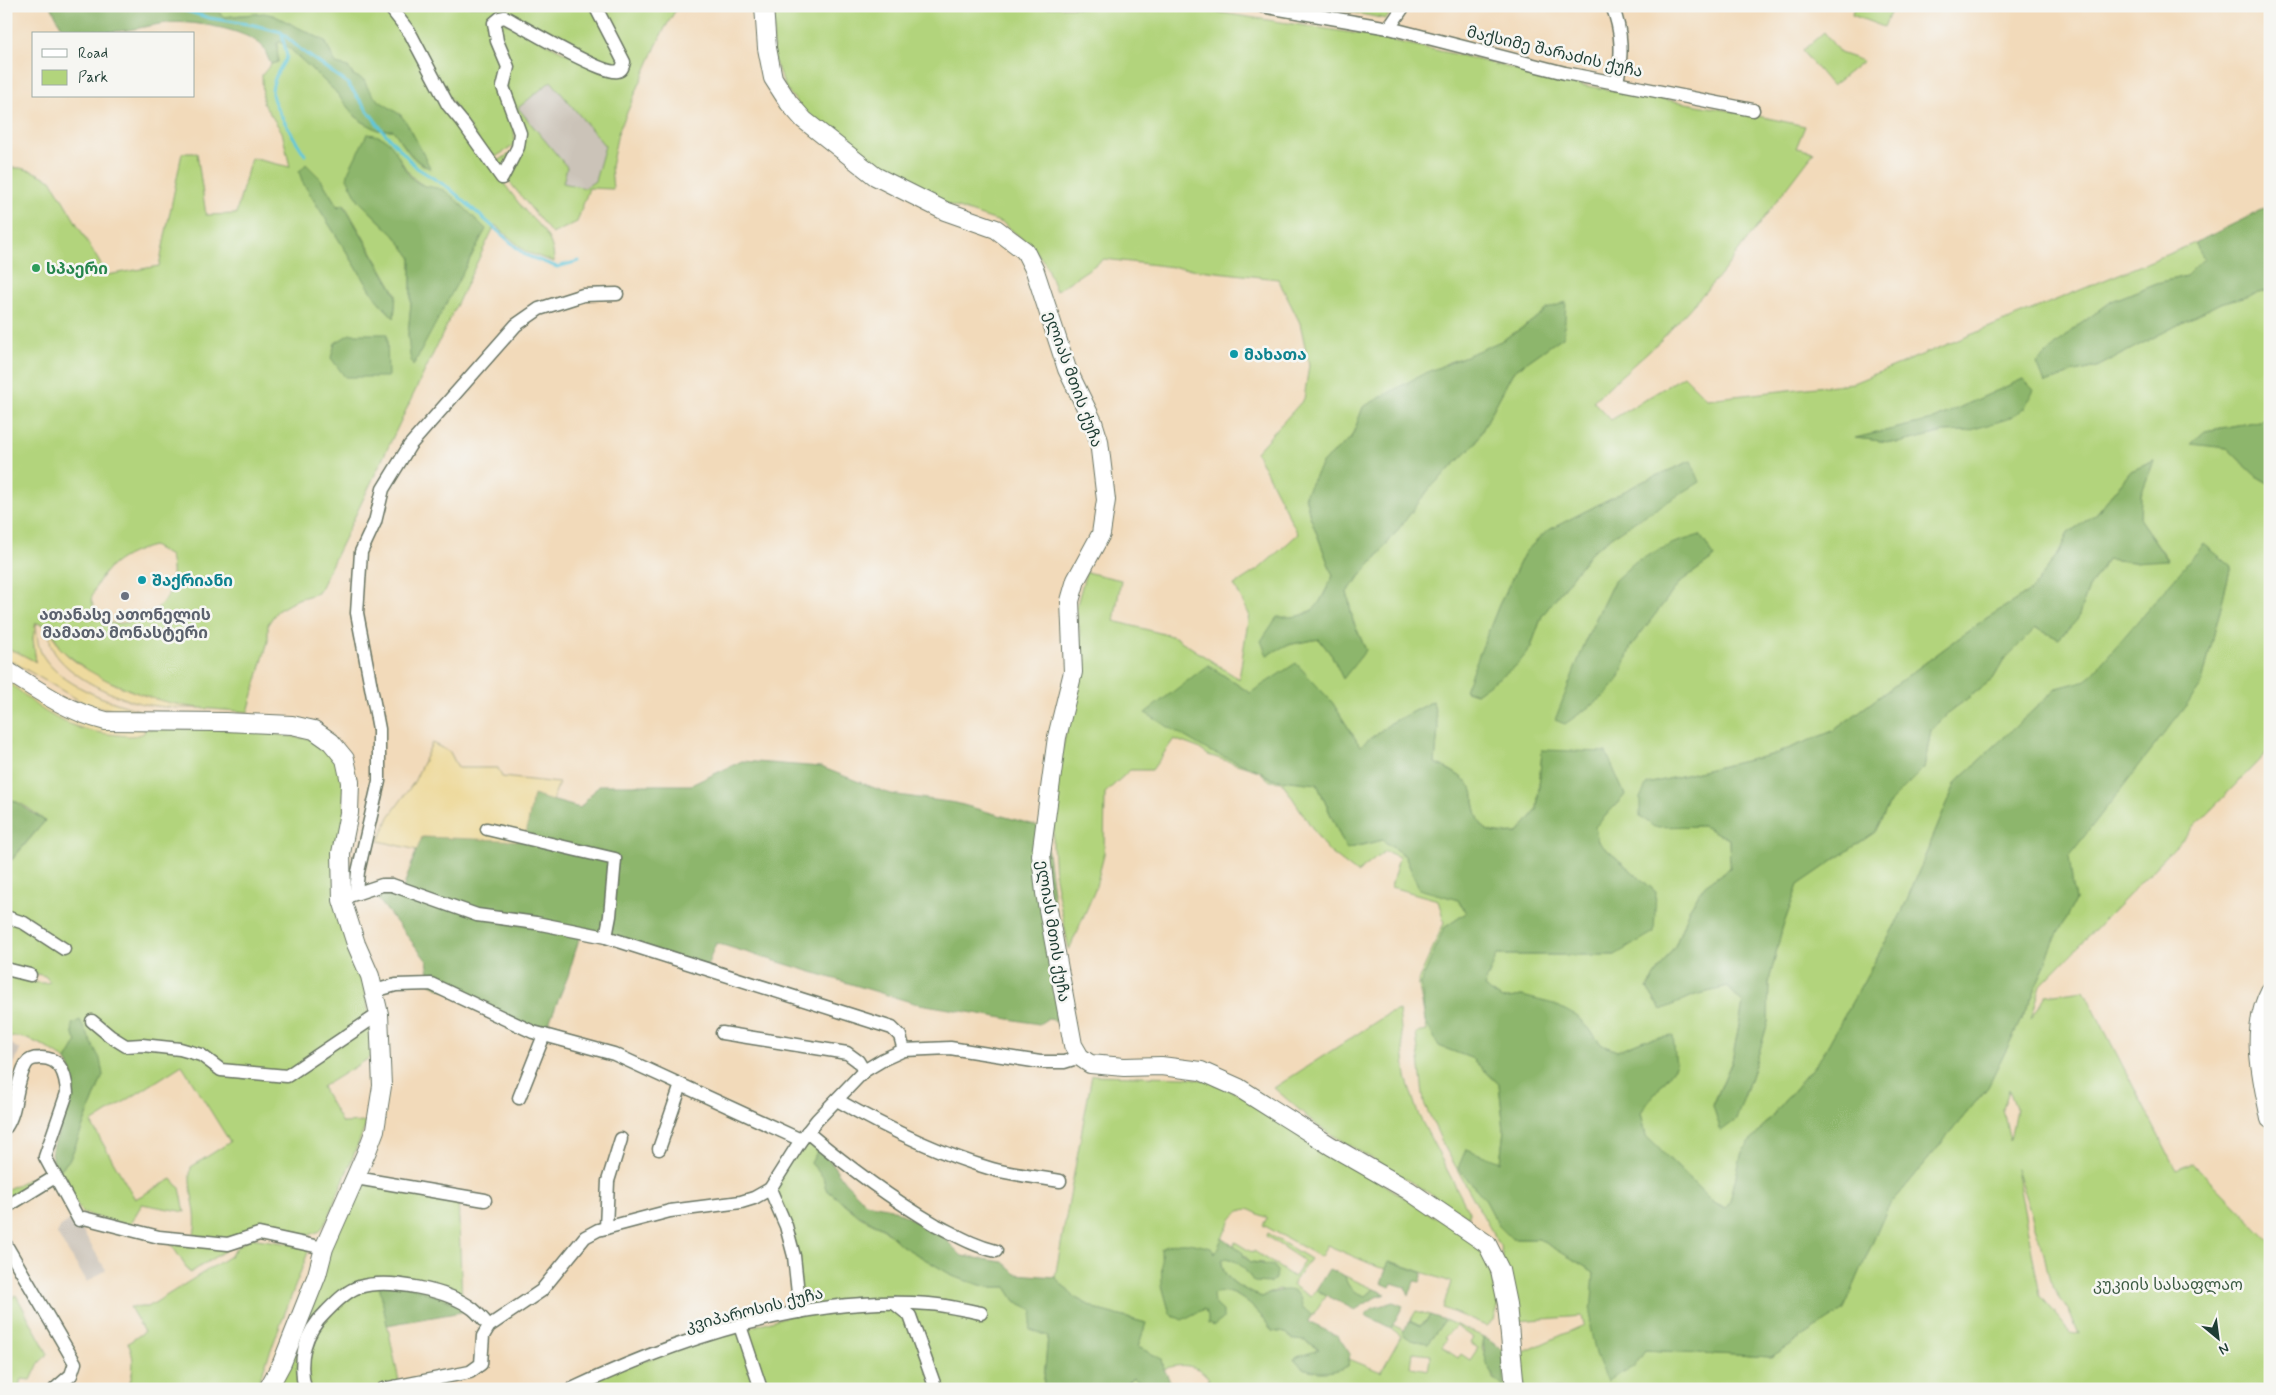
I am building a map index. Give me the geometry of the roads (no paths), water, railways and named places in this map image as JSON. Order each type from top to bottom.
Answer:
[{"type":"street","points":[[389,6],[410,33],[448,105],[464,122],[502,178],[518,147],[520,133],[503,87],[508,67],[497,41],[494,23],[500,18],[505,18],[559,48],[595,65],[612,72],[619,71],[623,67],[624,62],[595,6]]},
{"type":"street","name":"ელიას მთის ქუჩა","points":[[764,6],[767,48],[773,78],[789,103],[804,120],[875,176],[944,211],[996,228],[1025,251],[1035,271],[1066,368],[1093,422],[1099,442],[1106,500],[1101,534],[1076,580],[1070,601],[1073,672],[1058,738],[1041,855],[1045,893],[1073,1045],[1080,1057]]},
{"type":"street","name":"მაქსიმე შარაძის ქუჩა","points":[[1262,6],[1389,28],[1565,73],[1752,110]]},
{"type":"street","points":[[1389,28],[1404,6]]},
{"type":"street","points":[[1612,6],[1618,22],[1622,44],[1618,83]]},
{"type":"street","points":[[349,896],[358,872],[379,781],[379,729],[357,613],[361,552],[375,522],[383,489],[410,446],[516,325],[539,309],[584,295],[617,294]]},
{"type":"street","points":[[6,670],[52,699],[90,717],[106,721],[233,722],[292,725],[314,730],[341,753],[345,759],[350,782],[349,812],[341,853],[356,944],[370,976],[378,1014],[382,1086],[379,1114],[375,1130],[356,1178],[324,1248],[282,1362],[268,1389]]},
{"type":"street","points":[[487,829],[615,859],[610,916],[606,937]]},
{"type":"street","points":[[349,896],[382,885],[392,885],[477,915],[536,923],[606,937],[892,1028],[900,1036],[904,1050]]},
{"type":"street","points":[[6,917],[24,924],[64,950]]},
{"type":"street","points":[[6,969],[30,975]]},
{"type":"street","points":[[374,991],[396,985],[430,984],[533,1032],[614,1054],[681,1085],[804,1136],[911,1210],[964,1240],[996,1251]]},
{"type":"street","points":[[2270,991],[2264,1002],[2257,1030],[2262,1077],[2270,1119]]},
{"type":"street","points":[[92,1021],[126,1046],[142,1045],[180,1049],[200,1055],[221,1070],[287,1076],[378,1014]]},
{"type":"street","points":[[722,1033],[847,1053],[858,1061],[864,1070]]},
{"type":"street","points":[[519,1098],[544,1035]]},
{"type":"street","points":[[383,1389],[470,1372],[477,1368],[481,1364],[483,1336],[489,1326],[541,1290],[585,1237],[606,1228],[670,1211],[741,1202],[770,1190],[804,1136],[864,1070],[904,1050],[950,1048],[1040,1062],[1064,1062],[1080,1057],[1090,1064],[1124,1067],[1161,1066],[1201,1071],[1239,1088],[1332,1146],[1408,1190],[1487,1244],[1500,1270],[1507,1304],[1515,1389]]},
{"type":"street","points":[[6,1127],[25,1065],[29,1060],[41,1058],[56,1061],[62,1071],[66,1093],[45,1157],[54,1177],[79,1220],[84,1218],[159,1237],[228,1244],[259,1234],[324,1248]]},
{"type":"street","points":[[659,1149],[681,1085]]},
{"type":"street","points":[[837,1100],[887,1129],[940,1151],[992,1169],[1060,1181]]},
{"type":"street","points":[[606,1228],[608,1181],[621,1139]]},
{"type":"street","points":[[6,1207],[54,1177]]},
{"type":"street","points":[[356,1178],[485,1200]]},
{"type":"street","points":[[770,1190],[786,1226],[794,1256],[800,1312]]},
{"type":"street","points":[[6,1245],[75,1363],[71,1375],[55,1389]]},
{"type":"street","points":[[304,1389],[302,1365],[304,1344],[318,1320],[336,1302],[357,1287],[379,1284],[403,1284],[430,1291],[462,1303],[473,1310],[489,1326]]},
{"type":"street","points":[[894,1303],[910,1316],[936,1389]]},
{"type":"street","name":"კვიპაროსის ქუჩა","points":[[578,1388],[667,1348],[740,1326],[800,1312],[847,1305],[894,1303],[930,1304],[981,1313]]},
{"type":"street","points":[[740,1326],[760,1386]]},
{"type":"waterway","points":[[171,6],[209,18],[254,25],[281,32],[301,50],[347,83],[383,131],[417,168],[449,188],[525,255],[557,267],[579,261]]},
{"type":"waterway","points":[[282,34],[287,57],[275,79],[272,88],[273,99],[291,134],[305,155]]},
{"type":"place","name":"სპაერი","points":[[36,268]]},
{"type":"place","name":"მახათა","points":[[1234,354]]},
{"type":"place","name":"შაქრიანი","points":[[142,580]]},
{"type":"place","name":"ათანასე ათონელის მამათა მონასტერი","points":[[125,596]]},
{"type":"park label","name":"კუკიის სასაფლაო","points":[[2168,1284]]}]
